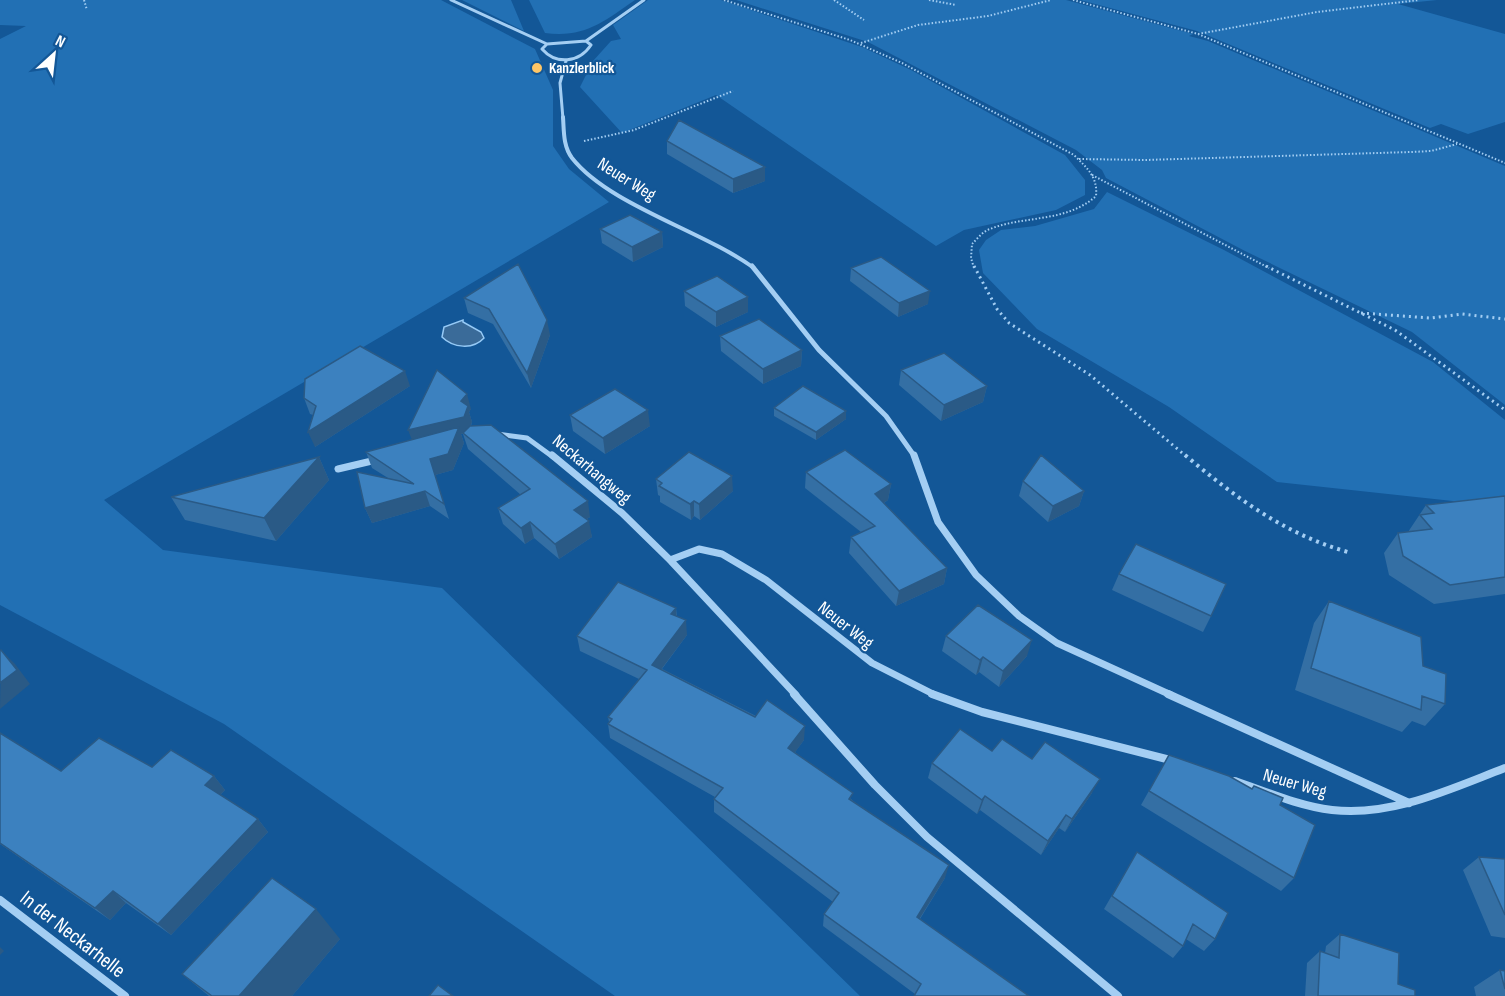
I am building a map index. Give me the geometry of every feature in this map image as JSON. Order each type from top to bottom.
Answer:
[{"type":"street","points":[[451,0],[547,44],[572,40],[586,41],[591,45],[587,52],[577,59],[566,61],[545,54],[542,49],[547,44]]},
{"type":"street","points":[[586,41],[644,0]]},
{"type":"street","name":"Neuer Weg","points":[[566,61],[560,83],[566,144],[576,163],[605,186],[742,258],[765,279],[819,350],[897,430],[918,462],[938,522],[951,543],[976,575],[1019,616],[1057,643],[1409,803]]},
{"type":"street","name":"Neckarhangweg","points":[[489,434],[513,435],[538,444],[622,513],[670,560]]},
{"type":"street","points":[[338,469],[382,458]]},
{"type":"street","name":"Neuer Weg","points":[[670,560],[689,550],[702,549],[731,557],[770,584],[873,664],[958,705],[1002,720],[1146,752],[1179,763]]},
{"type":"street","points":[[670,560],[754,648],[875,785],[927,837],[1118,996]]},
{"type":"street","points":[[1409,803],[1505,768]]},
{"type":"street","name":"Neuer Weg","points":[[1223,777],[1316,807],[1345,811],[1377,810],[1409,803]]},
{"type":"street","name":"In der Neckarhelle","points":[[0,900],[125,996]]},
{"type":"path","points":[[84,0],[87,10]]},
{"type":"path","points":[[724,0],[860,44],[979,102],[1078,159],[1092,175],[1098,187],[1096,196],[1086,205],[1065,214],[996,226],[976,238],[970,252],[973,270],[984,284],[998,312],[1019,330],[1089,374],[1240,498],[1305,538],[1348,552]]},
{"type":"path","points":[[834,0],[864,20]]},
{"type":"path","points":[[929,0],[956,4]]},
{"type":"path","points":[[860,44],[876,41],[918,25],[988,16],[1051,0]]},
{"type":"path","points":[[1073,0],[1197,34],[1505,164]]},
{"type":"path","points":[[1197,34],[1317,12],[1419,0]]},
{"type":"path","points":[[566,144],[634,130],[733,91]]},
{"type":"path","points":[[1078,159],[1145,160],[1411,152],[1431,151],[1458,144]]},
{"type":"path","points":[[1092,175],[1395,330],[1505,410]]},
{"type":"path","points":[[1358,313],[1430,318],[1462,315],[1505,319]]},
{"type":"shaded area","points":[[0,0],[441,0],[535,49],[553,90],[553,146],[569,169],[609,202],[104,500],[163,550],[442,588],[860,996],[615,996],[224,724],[0,605],[0,39],[26,26],[0,25]]},
{"type":"shaded area","points":[[462,0],[511,0],[524,31]]},
{"type":"shaded area","points":[[529,0],[635,0],[593,27],[583,31],[559,34],[545,33]]},
{"type":"shaded area","points":[[648,0],[721,0],[862,47],[911,70],[1065,155],[1085,180],[1085,195],[1056,210],[964,230],[936,246],[716,95],[622,133],[580,87],[593,61],[611,41],[621,39],[613,25]]},
{"type":"shaded area","points":[[736,0],[1066,0],[1193,34],[1189,36],[1208,41],[1505,166],[1505,405],[1412,332],[1245,251],[1106,178],[1102,170],[1076,150],[868,42]]},
{"type":"shaded area","points":[[1080,0],[1437,0],[1398,4],[1505,34],[1505,122],[1468,134],[1441,124],[1430,128],[1197,31]]},
{"type":"shaded area","points":[[1107,192],[1224,250],[1433,362],[1505,420],[1505,502],[1462,502],[1277,482],[1169,407],[1037,329],[983,273],[979,250],[986,240],[1001,230],[1035,226],[1094,209]]},
{"type":"shaded area","points":[[463,320],[481,332],[484,338],[469,346],[463,346],[442,337],[444,327]]},
{"type":"building","points":[[679,120],[765,167],[733,179],[667,141]]},
{"type":"building","points":[[630,215],[662,232],[632,247],[600,229]]},
{"type":"building","points":[[881,257],[930,291],[899,303],[851,268]]},
{"type":"building","points":[[518,264],[547,320],[527,373],[489,309],[464,298]]},
{"type":"building","points":[[717,276],[748,297],[716,312],[684,291]]},
{"type":"building","points":[[759,319],[802,350],[763,369],[720,336]]},
{"type":"building","points":[[360,346],[405,371],[308,432],[316,406],[304,398],[305,379]]},
{"type":"building","points":[[944,353],[987,386],[944,405],[901,370]]},
{"type":"building","points":[[437,370],[467,394],[461,401],[468,406],[464,417],[408,430]]},
{"type":"building","points":[[803,386],[846,411],[816,432],[774,408]]},
{"type":"building","points":[[615,389],[648,410],[603,438],[570,415]]},
{"type":"building","points":[[491,425],[588,501],[574,510],[589,521],[555,544],[530,522],[521,528],[498,508],[530,489],[463,433],[470,426]]},
{"type":"building","points":[[459,427],[448,454],[430,459],[444,504],[425,491],[365,508],[357,472],[414,484],[366,452]]},
{"type":"building","points":[[845,450],[891,484],[875,494],[947,568],[899,591],[851,537],[875,526],[806,472]]},
{"type":"building","points":[[689,452],[732,476],[699,504],[694,501],[690,504],[659,486],[662,483],[656,479]]},
{"type":"building","points":[[1041,455],[1084,491],[1053,506],[1023,481]]},
{"type":"building","points":[[319,457],[264,518],[171,497]]},
{"type":"building","points":[[1505,496],[1505,577],[1450,585],[1403,556],[1398,533],[1432,529],[1420,515],[1434,513],[1426,505]]},
{"type":"building","points":[[1136,544],[1226,584],[1211,616],[1119,574]]},
{"type":"building","points":[[618,582],[676,608],[671,614],[686,620],[652,665],[755,717],[767,700],[805,726],[788,748],[853,793],[849,799],[949,865],[917,917],[1029,996],[914,996],[921,984],[824,914],[839,893],[714,799],[723,788],[608,724],[612,719],[608,717],[647,670],[577,636]]},
{"type":"building","points":[[1329,601],[1421,637],[1423,666],[1446,674],[1445,704],[1422,696],[1421,710],[1311,668]]},
{"type":"building","points":[[978,605],[1032,640],[1003,671],[983,657],[980,660],[946,636]]},
{"type":"building","points":[[0,651],[17,670],[0,683]]},
{"type":"building","points":[[960,729],[992,751],[1002,739],[1032,759],[1045,742],[1100,779],[1072,819],[1066,815],[1048,841],[985,796],[982,800],[932,763]]},
{"type":"building","points":[[0,733],[61,771],[99,738],[152,767],[171,750],[214,776],[205,785],[258,819],[158,924],[113,891],[95,908],[0,843]]},
{"type":"building","points":[[1169,755],[1229,776],[1252,789],[1254,786],[1283,798],[1280,805],[1315,825],[1294,878],[1149,791]]},
{"type":"building","points":[[1137,852],[1228,913],[1215,939],[1193,924],[1183,946],[1112,896]]},
{"type":"building","points":[[1479,857],[1505,859],[1505,915]]},
{"type":"building","points":[[272,878],[316,909],[239,996],[212,996],[182,974]]},
{"type":"building","points":[[1340,934],[1399,953],[1398,984],[1415,990],[1415,996],[1318,996],[1320,951],[1339,958]]},
{"type":"building","points":[[1500,970],[1505,971],[1505,989]]},
{"type":"building","points":[[438,985],[453,996],[429,996]]},
{"type":"place","name":"Kanzlerblick","points":[[537,68]]}]
